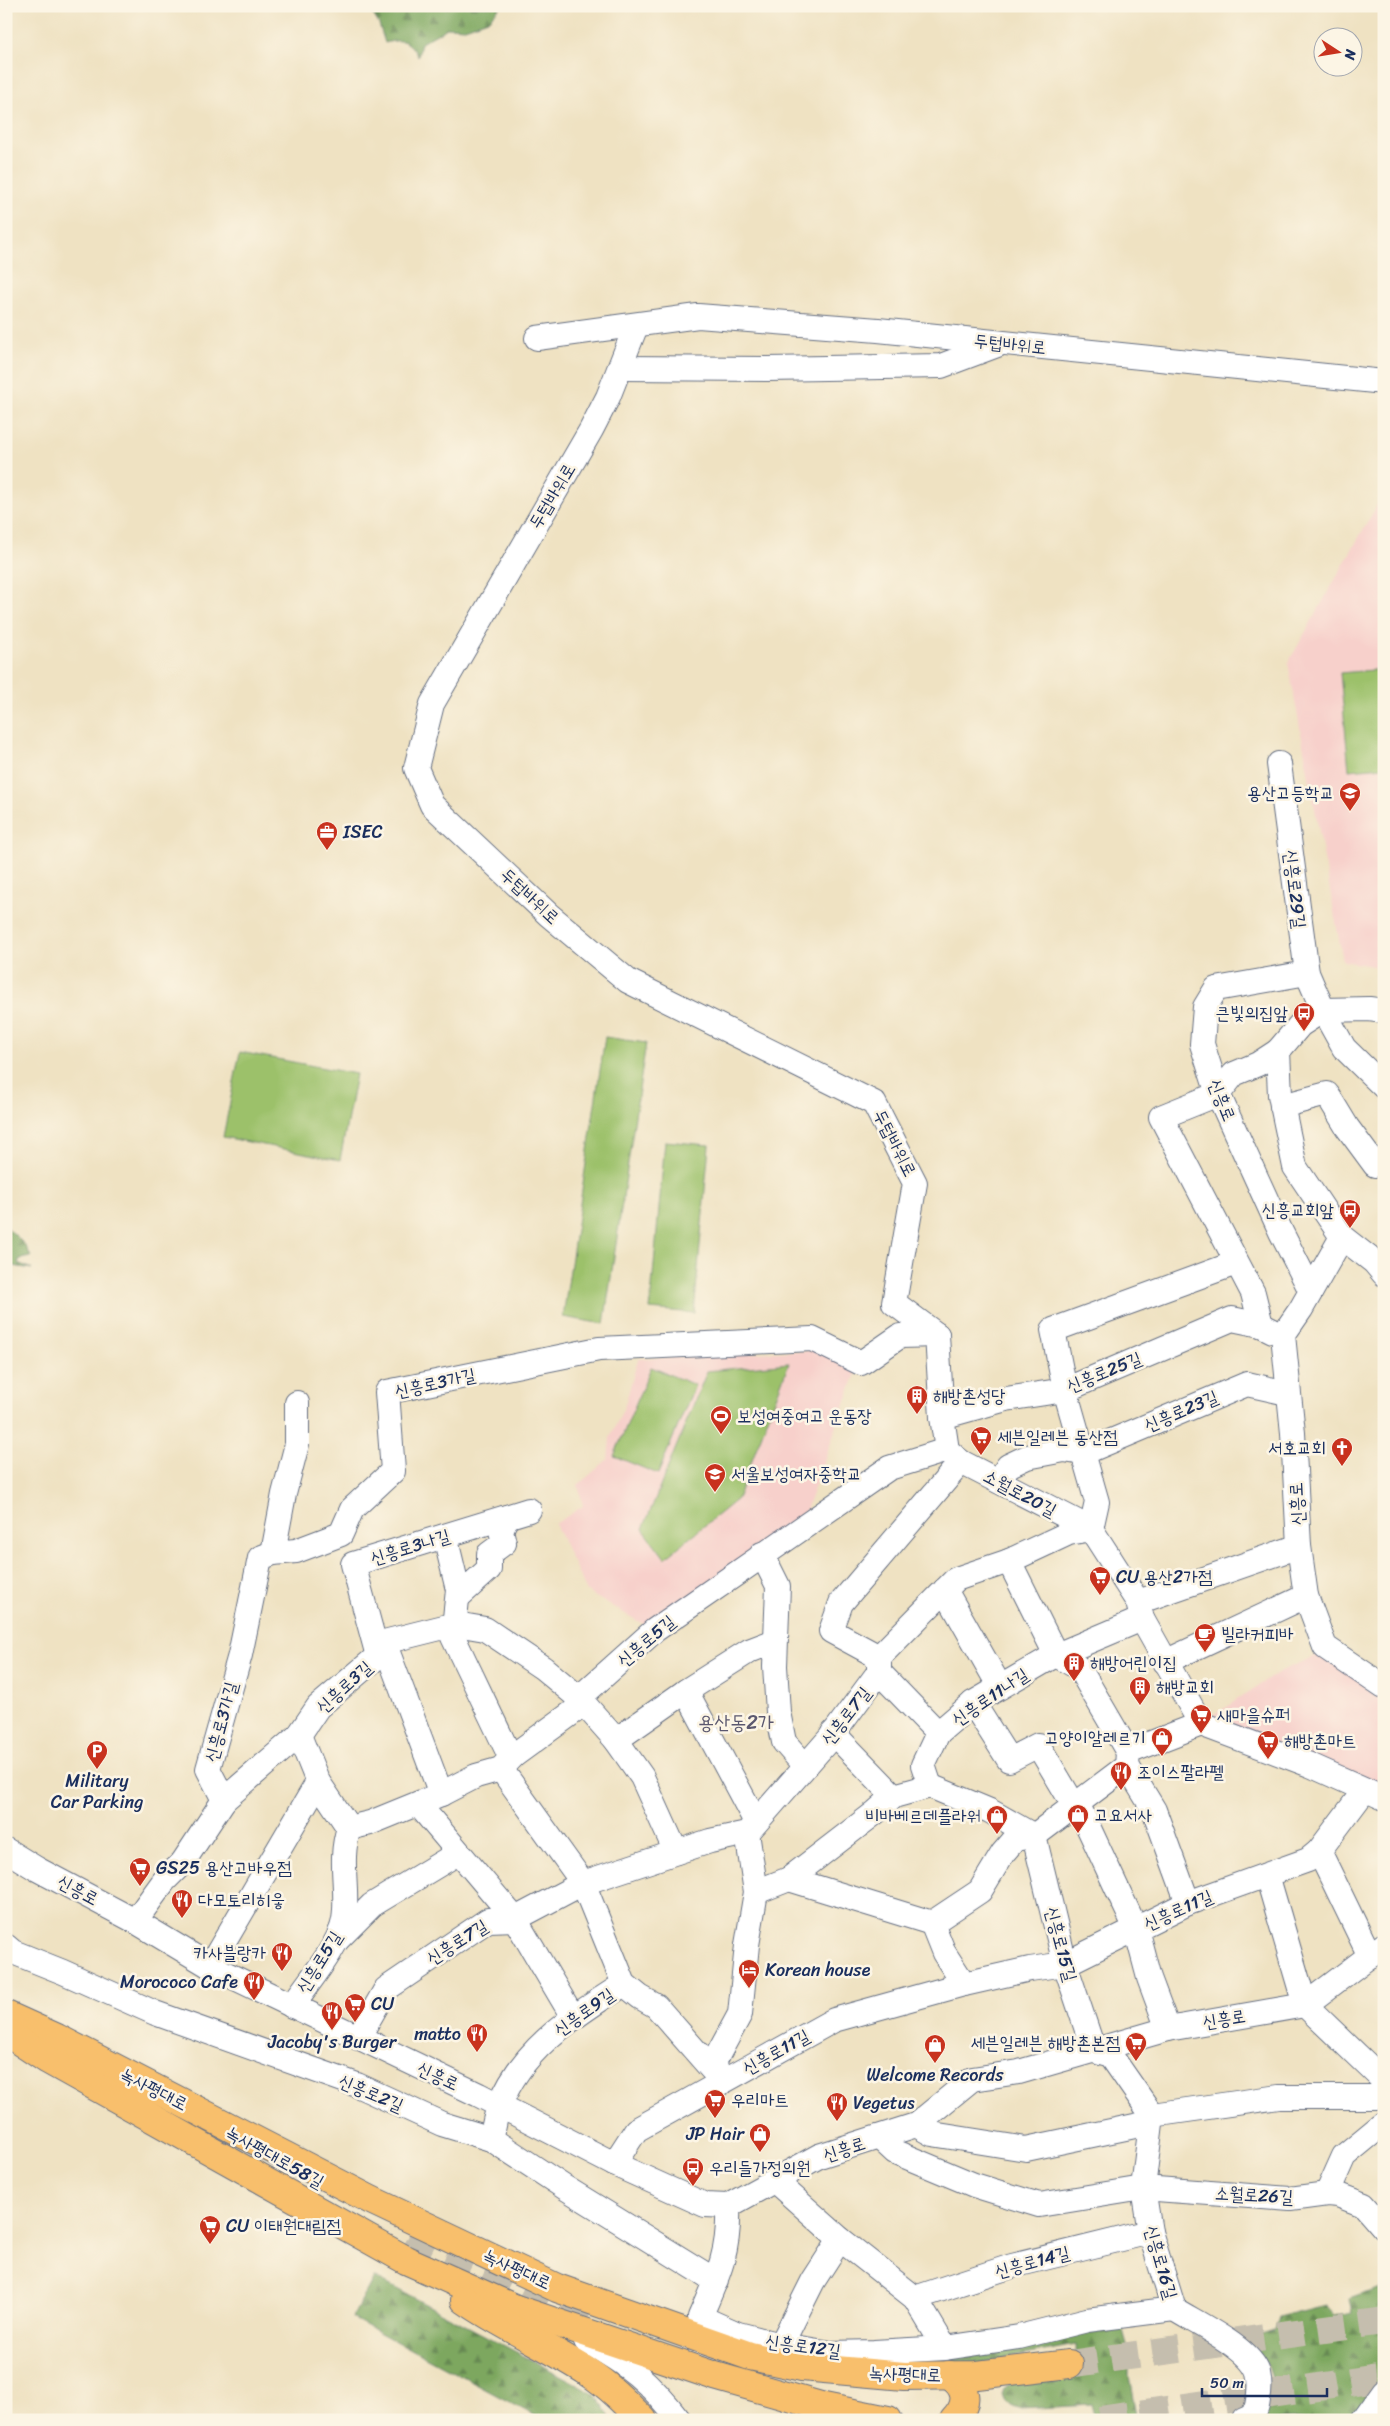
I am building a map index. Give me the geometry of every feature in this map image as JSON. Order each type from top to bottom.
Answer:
[{"type":"main road","name":"녹사평대로","points":[[6,2015],[58,2038],[371,2200],[557,2288],[750,2356],[802,2367],[904,2376],[977,2375],[1069,2364]]},
{"type":"main road","name":"녹사평대로","points":[[6,2032],[48,2060],[406,2260],[516,2309],[715,2376],[824,2407],[888,2420]]},
{"type":"main road","name":"녹사평대로58길","points":[[140,2082],[410,2232]]},
{"type":"main road","points":[[406,2260],[499,2323],[587,2372],[621,2398],[642,2420]]},
{"type":"main road","points":[[949,2375],[959,2382],[964,2389],[962,2410],[954,2420]]},
{"type":"street","name":"두텁바위로","points":[[537,338],[636,326],[698,316],[878,330],[1384,382]]},
{"type":"street","name":"두텁바위로","points":[[636,326],[620,368],[591,430],[432,704],[416,768],[432,805],[549,915],[628,982],[874,1102],[915,1182],[894,1302],[937,1335]]},
{"type":"street","points":[[620,368],[768,369],[940,366],[1004,343]]},
{"type":"street","name":"신흥로29길","points":[[1279,764],[1307,973],[1323,1010],[1344,1048],[1384,1087]]},
{"type":"street","name":"신흥로","points":[[1307,973],[1216,990],[1205,1007],[1202,1044],[1218,1094],[1281,1232],[1311,1290]]},
{"type":"street","points":[[1261,1325],[1253,1294],[1160,1117],[1218,1094],[1234,1074],[1258,1064],[1278,1051],[1300,1025],[1323,1010],[1369,1009],[1384,1011]]},
{"type":"street","points":[[1278,1051],[1282,1106],[1295,1167],[1342,1237],[1374,1262],[1384,1274]]},
{"type":"street","points":[[1282,1106],[1328,1094],[1347,1127],[1375,1164],[1384,1160]]},
{"type":"street","points":[[1283,1335],[1342,1237]]},
{"type":"street","points":[[1236,1262],[1053,1330],[1064,1390],[1096,1502],[1091,1529],[1140,1610],[1165,1662],[1201,1724],[1310,1765],[1374,1794]]},
{"type":"street","name":"신흥로25길","points":[[942,1417],[1006,1399],[1064,1390],[1232,1319],[1261,1325],[1283,1335]]},
{"type":"street","points":[[937,1335],[942,1417],[954,1456],[841,1603],[830,1631],[879,1664],[938,1733]]},
{"type":"street","name":"신흥로3가길","points":[[341,1534],[352,1508],[393,1471],[387,1392],[599,1349],[812,1339],[861,1363],[900,1336],[937,1335]]},
{"type":"street","name":"신흥로","points":[[1283,1335],[1287,1393],[1293,1433],[1299,1546],[1306,1596],[1325,1647],[1384,1687]]},
{"type":"street","name":"신흥로23길","points":[[999,1481],[1008,1466],[1027,1457],[1064,1450],[1083,1453],[1247,1384],[1287,1393]]},
{"type":"street","points":[[297,1404],[297,1444],[284,1494],[274,1553],[296,1551],[341,1534],[348,1541],[353,1564]]},
{"type":"street","name":"소월로20길","points":[[954,1456],[1091,1529]]},
{"type":"street","name":"신흥로5길","points":[[292,2006],[337,1939],[344,1920],[343,1864],[349,1828],[370,1824],[418,1804],[507,1762],[576,1710],[580,1698],[655,1630],[762,1554],[889,1468],[954,1456]]},
{"type":"street","name":"신흥로3나길","points":[[441,1794],[381,1649],[353,1564],[518,1514],[501,1530],[504,1543],[490,1554],[489,1569],[458,1597]]},
{"type":"street","name":"신흥로7길","points":[[358,2038],[386,1989],[488,1920],[515,1919],[583,1883],[751,1828],[833,1733],[879,1664],[956,1579],[1009,1561],[1068,1533],[1091,1529]]},
{"type":"street","points":[[445,1536],[458,1590],[456,1624],[453,1637],[478,1693],[508,1752],[507,1762],[583,1883],[624,1984]]},
{"type":"street","name":"신흥로","points":[[1140,1610],[1299,1546]]},
{"type":"street","name":"신흥로3가길","points":[[224,1800],[208,1769],[240,1655],[260,1558],[274,1553]]},
{"type":"street","points":[[762,1554],[778,1586],[775,1641],[778,1712],[784,1742],[805,1766]]},
{"type":"street","points":[[1009,1561],[1056,1655],[1079,1668],[1128,1759],[1154,1810],[1188,1903]]},
{"type":"street","points":[[946,1590],[1000,1687]]},
{"type":"street","points":[[1165,1662],[1306,1596]]},
{"type":"street","name":"신흥로11나길","points":[[930,1786],[923,1765],[938,1733],[973,1703],[1056,1655],[1140,1610]]},
{"type":"street","name":"신흥로3길","points":[[136,1921],[164,1881],[183,1862],[224,1800],[299,1735],[318,1707],[381,1649],[456,1624],[485,1629],[543,1668],[580,1698],[616,1740],[642,1777],[676,1852]]},
{"type":"street","points":[[616,1740],[749,1651],[775,1641]]},
{"type":"street","points":[[686,1692],[751,1828],[756,1892],[746,1945],[740,2014],[714,2062],[722,2082]]},
{"type":"street","points":[[973,1703],[1009,1760],[1038,1745],[1077,1806],[1136,1929],[1149,1978],[1168,2029]]},
{"type":"street","points":[[932,1923],[980,1891],[1003,1852],[1015,1839],[1034,1836],[1077,1806],[1128,1759],[1201,1724]]},
{"type":"street","points":[[833,1733],[894,1796]]},
{"type":"street","points":[[299,1735],[318,1782],[349,1828]]},
{"type":"street","points":[[210,1966],[318,1782]]},
{"type":"street","points":[[756,1892],[789,1879],[894,1796],[930,1786],[990,1811],[1034,1836]]},
{"type":"street","name":"신흥로11길","points":[[614,2164],[636,2130],[834,2020],[964,1984],[1030,1969],[1065,1964],[1188,1903],[1308,1860],[1374,1794]]},
{"type":"street","points":[[418,1804],[515,1919],[573,2017]]},
{"type":"street","name":"신흥로15길","points":[[1034,1836],[1065,1964],[1094,2051]]},
{"type":"street","name":"신흥로","points":[[6,1850],[37,1869],[136,1921],[210,1966],[499,2105],[614,2164],[691,2201],[705,2205],[728,2206],[740,2197],[775,2181],[818,2156],[916,2125],[972,2079],[1019,2072],[1168,2029],[1305,2005],[1377,1950]]},
{"type":"street","points":[[1319,1851],[1377,1950]]},
{"type":"street","points":[[337,1939],[372,1905],[458,1853]]},
{"type":"street","points":[[1267,1875],[1305,2005],[1384,2081]]},
{"type":"street","points":[[789,1879],[932,1923]]},
{"type":"street","points":[[932,1923],[944,1953],[964,1984]]},
{"type":"street","name":"신흥로2길","points":[[6,1946],[13,1952],[155,2013],[357,2085],[442,2124],[491,2138],[564,2187],[716,2281]]},
{"type":"street","name":"신흥로9길","points":[[491,2138],[499,2105],[516,2072],[539,2045],[573,2017],[624,1984],[640,1997],[656,2006],[722,2082]]},
{"type":"street","points":[[1094,2051],[1111,2056],[1151,2119]]},
{"type":"street","points":[[916,2125],[932,2134],[1026,2149],[1151,2119],[1278,2097],[1384,2097]]},
{"type":"street","name":"신흥로16길","points":[[1151,2119],[1143,2188],[1150,2232],[1174,2309],[1243,2352],[1258,2372],[1260,2390],[1257,2409],[1251,2417],[1244,2420]]},
{"type":"street","points":[[1327,2194],[1344,2156],[1384,2123]]},
{"type":"street","name":"신흥로","points":[[879,2137],[895,2152],[974,2185],[1039,2205],[1143,2188]]},
{"type":"street","points":[[775,2181],[840,2239],[915,2298],[945,2348]]},
{"type":"street","name":"소월로26길","points":[[1143,2188],[1290,2199],[1327,2194],[1364,2205],[1384,2228]]},
{"type":"street","name":"신흥로12길","points":[[728,2206],[729,2233],[716,2281],[700,2317],[738,2334],[781,2346],[831,2353],[945,2348],[1019,2337],[1088,2320],[1174,2309]]},
{"type":"street","name":"신흥로14길","points":[[915,2298],[1012,2266],[1150,2232]]},
{"type":"street","points":[[781,2346],[813,2282],[840,2239]]},
{"type":"street","points":[[542,2318],[621,2360],[656,2390],[679,2420]]},
{"type":"street","points":[[1363,2420],[1384,2391]]},
{"type":"shaded area","name":"용산고등학교","points":[[1384,493],[1384,968],[1343,961],[1288,663]]},
{"type":"shaded area","points":[[820,1350],[859,1365],[806,1510],[650,1628],[587,1592],[555,1524],[583,1506],[578,1485],[608,1459],[610,1438],[625,1405],[638,1359]]},
{"type":"shaded area","points":[[1324,1652],[1384,1693],[1384,1787],[1211,1717],[1279,1672]]},
{"type":"green space","points":[[368,6],[390,6],[395,13],[402,6],[501,6],[488,20],[465,28],[449,27],[421,43],[418,57],[412,47],[405,42],[385,43],[379,24]]},
{"type":"green space","points":[[1384,669],[1384,767],[1349,770],[1340,673]]},
{"type":"green space","points":[[605,1037],[646,1043],[604,1324],[563,1317]]},
{"type":"green space","points":[[240,1052],[356,1074],[340,1160],[223,1137]]},
{"type":"green space","points":[[665,1141],[709,1145],[694,1313],[650,1309]]},
{"type":"green space","points":[[6,1226],[25,1245],[31,1257],[20,1259],[18,1263],[32,1269],[6,1265]]},
{"type":"green space","name":"보성여중여고 운동장","points":[[789,1363],[737,1499],[665,1558],[643,1529],[707,1371]]},
{"type":"green space","points":[[651,1367],[695,1385],[658,1474],[614,1456]]},
{"type":"green space","points":[[374,2277],[596,2394],[612,2420],[543,2420],[352,2318]]},
{"type":"green space","points":[[1384,2287],[1384,2378],[1355,2417],[1259,2420],[1271,2396],[1272,2377],[1263,2359],[1246,2339],[1274,2330],[1278,2317],[1325,2305],[1335,2316],[1352,2312],[1349,2299]]},
{"type":"green space","points":[[1121,2323],[1129,2352],[1129,2376],[1137,2420],[1095,2420],[1091,2405],[1019,2409],[1007,2402],[1004,2390],[1009,2383],[1076,2374],[1075,2345],[977,2364],[912,2364],[860,2358]]},
{"type":"tunnel","points":[[410,2233],[580,2319],[592,2329]]},
{"type":"tunnel","points":[[1069,2364],[1384,2321]]},
{"type":"tunnel","points":[[1100,2420],[1384,2377]]},
{"type":"place","name":"용산고등학교","points":[[1350,812]]},
{"type":"place","name":"ISEC","points":[[327,851]]},
{"type":"place","name":"큰빛의집앞","points":[[1304,1032]]},
{"type":"place","name":"신흥교회앞","points":[[1350,1229]]},
{"type":"place","name":"해방촌성당","points":[[917,1415]]},
{"type":"place","name":"보성여중여고 운동장","points":[[721,1435]]},
{"type":"place","name":"세븐일레븐 동산점","points":[[981,1456]]},
{"type":"place","name":"서호교회","points":[[1342,1467]]},
{"type":"place","name":"서울보성여자중학교","points":[[715,1493]]},
{"type":"place","name":"CU 용산2가점","points":[[1100,1596]]},
{"type":"place","name":"빌라커피바","points":[[1205,1653]]},
{"type":"place","name":"해방어린이집","points":[[1074,1682]]},
{"type":"place","name":"해방교회","points":[[1140,1706]]},
{"type":"place","name":"새마을슈퍼","points":[[1201,1734]]},
{"type":"place","name":"고양이알레르기","points":[[1162,1757]]},
{"type":"place","name":"해방촌마트","points":[[1268,1760]]},
{"type":"place","name":"Military Car Parking","points":[[97,1770]]},
{"type":"place","name":"조이스팔라펠","points":[[1121,1791]]},
{"type":"place","name":"고요서사","points":[[1078,1834]]},
{"type":"place","name":"비바베르데플라워","points":[[997,1835]]},
{"type":"place","name":"GS25 용산고바우점","points":[[140,1887]]},
{"type":"place","name":"다모토리히읗","points":[[182,1919]]},
{"type":"place","name":"카사블랑카","points":[[282,1972]]},
{"type":"place","name":"Korean house","points":[[749,1989]]},
{"type":"place","name":"Morococo Cafe","points":[[254,2001]]},
{"type":"place","name":"CU","points":[[355,2023]]},
{"type":"place","name":"Jacoby's Burger","points":[[332,2031]]},
{"type":"place","name":"matto","points":[[477,2053]]},
{"type":"place","name":"세븐일레븐 해방촌본점","points":[[1136,2062]]},
{"type":"place","name":"Welcome Records","points":[[935,2064]]},
{"type":"place","name":"우리마트","points":[[715,2119]]},
{"type":"place","name":"Vegetus","points":[[837,2122]]},
{"type":"place","name":"JP Hair","points":[[760,2153]]},
{"type":"place","name":"우리들가정의원","points":[[693,2187]]},
{"type":"place","name":"CU 이태원대림점","points":[[210,2245]]},
{"type":"district","name":"용산동2가","points":[[736,1722]]}]
